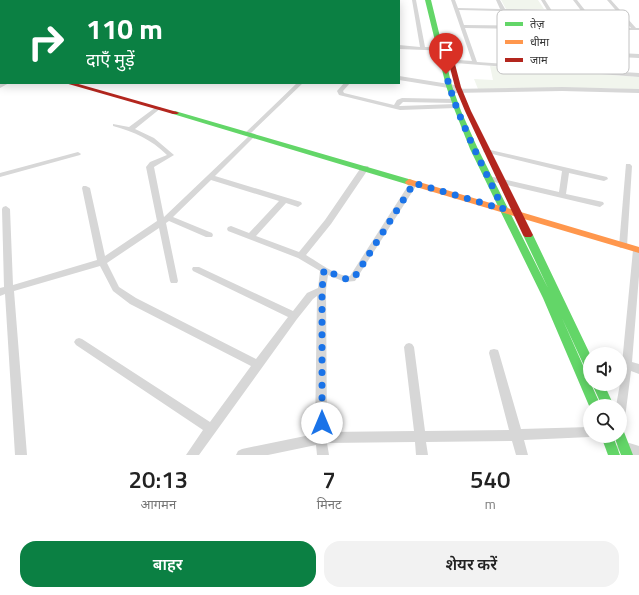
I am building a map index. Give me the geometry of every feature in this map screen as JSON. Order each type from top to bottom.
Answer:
[{"type":"main road","points":[[428,0],[444,49]]},
{"type":"main road","points":[[435,0],[444,49],[455,94],[474,149],[548,298],[592,399]]},
{"type":"main road","points":[[72,84],[250,134],[638,250]]},
{"type":"main road","points":[[455,94],[501,181],[558,296],[583,351]]},
{"type":"main road","points":[[610,443],[614,455]]},
{"type":"street","points":[[414,0],[423,48]]},
{"type":"street","points":[[454,0],[475,63]]},
{"type":"street","points":[[457,9],[503,10],[498,0]]},
{"type":"street","points":[[542,0],[548,10]]},
{"type":"street","points":[[575,0],[583,10]]},
{"type":"street","points":[[609,0],[619,10]]},
{"type":"street","points":[[629,21],[637,29]]},
{"type":"street","points":[[462,26],[497,27]]},
{"type":"street","points":[[400,47],[444,49]]},
{"type":"street","points":[[629,56],[639,56]]},
{"type":"street","points":[[447,61],[497,65]]},
{"type":"street","points":[[622,74],[639,75]]},
{"type":"street","points":[[400,78],[455,94],[565,93],[639,95]]},
{"type":"street","points":[[5,291],[102,262],[165,220],[210,177],[299,84]]},
{"type":"street","points":[[346,84],[340,91],[341,93],[395,107],[455,94],[562,89],[639,91]]},
{"type":"street","points":[[130,129],[158,108]]},
{"type":"street","points":[[115,125],[130,129],[154,139],[171,155],[152,164],[150,167],[165,220],[174,281]]},
{"type":"street","points":[[486,151],[604,179]]},
{"type":"street","points":[[0,175],[78,154]]},
{"type":"street","points":[[623,246],[628,166]]},
{"type":"street","points":[[301,256],[328,222],[365,168]]},
{"type":"street","points":[[562,195],[566,170]]},
{"type":"street","points":[[210,177],[283,201],[298,204]]},
{"type":"street","points":[[488,178],[600,204]]},
{"type":"street","points":[[231,229],[301,256],[324,270],[346,279],[354,278],[414,183]]},
{"type":"street","points":[[86,188],[102,262],[116,289],[123,295],[258,365]]},
{"type":"street","points":[[250,237],[283,201]]},
{"type":"street","points":[[6,209],[5,291],[21,455]]},
{"type":"street","points":[[165,220],[209,235]]},
{"type":"street","points":[[638,250],[637,286],[627,365],[639,369]]},
{"type":"street","points":[[196,268],[294,316]]},
{"type":"street","points":[[323,455],[322,290],[324,270]]},
{"type":"street","points":[[192,455],[294,316],[310,296],[322,290]]},
{"type":"street","points":[[79,342],[211,429]]},
{"type":"street","points":[[409,347],[422,455]]},
{"type":"street","points":[[494,353],[522,455]]},
{"type":"street","points":[[242,455],[322,438],[516,435],[583,432]]},
{"type":"street","points":[[614,443],[626,451],[639,452]]},
{"type":"shaded area","points":[[501,0],[538,0],[544,9],[506,9]]},
{"type":"shaded area","points":[[490,66],[497,67],[497,74],[598,74],[639,77],[639,90],[608,88],[478,89],[474,79],[493,80]]},
{"type":"traffic: fast","points":[[428,0],[449,86],[458,111],[474,149],[548,298],[592,399]]},
{"type":"traffic: fast","points":[[175,113],[409,182]]},
{"type":"traffic: fast","points":[[528,235],[583,351]]},
{"type":"traffic: fast","points":[[601,391],[605,399]]},
{"type":"traffic: fast","points":[[610,443],[614,455]]},
{"type":"traffic: fast","points":[[623,443],[627,455]]},
{"type":"traffic: slow","points":[[409,182],[639,250]]},
{"type":"traffic: jam","points":[[447,45],[458,87],[468,111],[528,235]]},
{"type":"traffic: jam","points":[[72,84],[175,113]]},
{"type":"route","points":[[322,423],[322,290],[324,270],[349,280],[354,278],[414,183],[503,209],[458,112],[446,74]]}]
